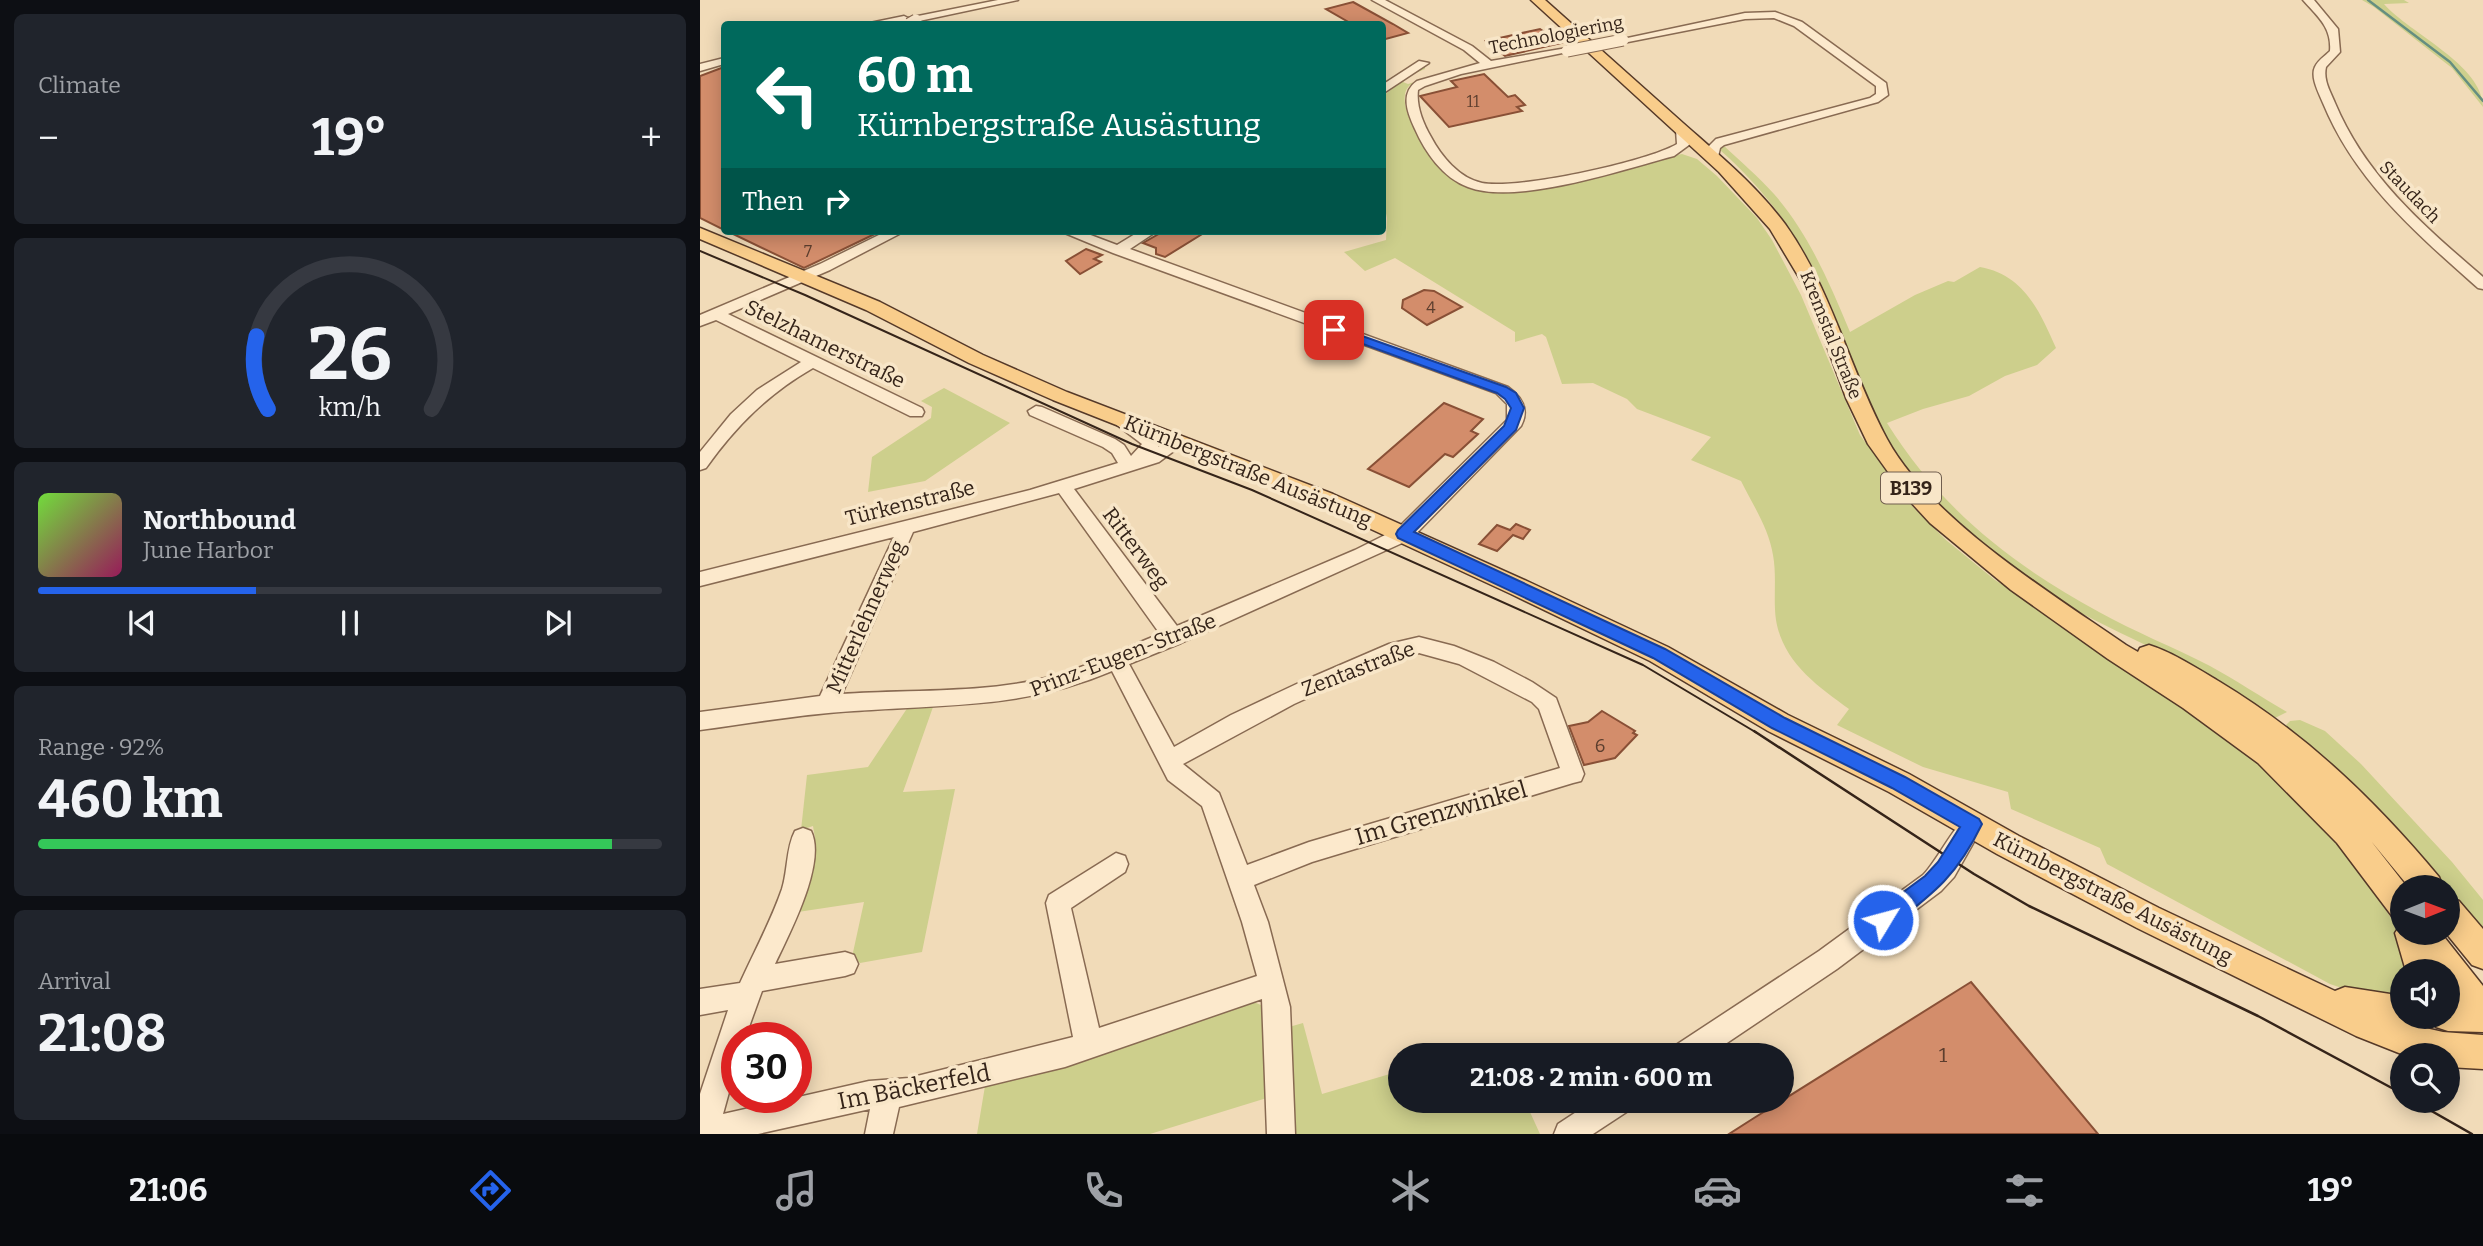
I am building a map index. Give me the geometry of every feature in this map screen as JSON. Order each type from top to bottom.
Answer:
[{"type":"main road","name":"Kremstal Straße","points":[[1537,0],[1763,207],[1804,267],[1867,422],[1894,467],[1914,492],[1962,539],[2010,577],[2117,652],[2234,728],[2268,755],[2326,809],[2390,892]]},
{"type":"main road","name":"Kürnbergstraße Ausästung","points":[[700,233],[801,278],[825,285],[976,359],[1123,421],[1325,499],[1659,654],[1778,723],[1899,783],[2209,948],[2311,995]]},
{"type":"main road","name":"Kremstal Straße","points":[[2060,611],[2207,687],[2297,750],[2366,815],[2418,875]]},
{"type":"main road","points":[[2460,926],[2483,954]]},
{"type":"main road","points":[[2431,945],[2483,1015]]},
{"type":"main road","points":[[2311,995],[2365,1008],[2390,1010]]},
{"type":"main road","points":[[2311,995],[2368,1024],[2413,1042],[2443,1049],[2483,1052]]},
{"type":"main road","points":[[2460,1015],[2483,1015]]},
{"type":"street","points":[[915,21],[951,7],[990,0]]},
{"type":"street","points":[[907,21],[1013,0]]},
{"type":"street","points":[[1377,0],[1466,47],[1490,66]]},
{"type":"street","name":"Staudach","points":[[2308,0],[2331,24],[2336,37],[2335,52],[2321,65],[2319,74],[2331,111],[2352,151],[2380,191],[2483,285]]},
{"type":"street","name":"Technologiering","points":[[1678,127],[1705,138],[1731,138],[1859,105],[1882,95],[1883,89],[1877,81],[1798,24],[1775,15],[1745,16],[1430,78],[1413,90],[1416,114],[1429,145],[1447,166],[1464,180],[1485,187],[1524,185],[1670,153],[1695,154],[1719,164]]},
{"type":"street","points":[[703,64],[721,61]]},
{"type":"street","points":[[1386,88],[1423,63]]},
{"type":"street","points":[[1670,153],[1684,145],[1678,127]]},
{"type":"street","points":[[1719,164],[1714,147],[1731,138]]},
{"type":"street","points":[[706,316],[801,278],[890,235]]},
{"type":"street","name":"Prinz-Eugen-Straße","points":[[700,721],[827,705],[1023,693],[1058,684],[1174,638],[1404,534],[1511,427],[1517,408],[1511,396],[1491,386],[1078,235]]},
{"type":"street","points":[[1118,250],[1143,235]]},
{"type":"street","name":"Stelzhamerstraße","points":[[706,316],[813,361],[916,412]]},
{"type":"street","points":[[700,464],[724,431],[755,398],[776,382],[813,361]]},
{"type":"street","points":[[1036,411],[1118,449],[1129,466],[1143,456],[1150,444],[1149,439],[1123,421]]},
{"type":"street","name":"Türkenstraße","points":[[700,579],[1063,486],[1153,458],[1177,442]]},
{"type":"street","name":"Ritterweg","points":[[1063,486],[1174,638]]},
{"type":"street","name":"Mitterlehnerweg","points":[[827,705],[903,538],[904,528]]},
{"type":"street","name":"Zentastraße","points":[[1170,761],[1223,727],[1269,705],[1413,646],[1442,648],[1526,687],[1541,695],[1548,704]]},
{"type":"street","points":[[1117,661],[1175,773],[1211,800],[1240,879],[1277,1007],[1280,1134]]},
{"type":"street","name":"Im Grenzwinkel","points":[[1240,879],[1309,852],[1573,774],[1548,704]]},
{"type":"street","points":[[1704,1043],[1828,960],[1932,883],[1945,869],[1972,824]]},
{"type":"street","points":[[702,1133],[751,987],[788,910],[799,880],[803,838]]},
{"type":"street","points":[[1086,1046],[1086,1027],[1058,903],[1116,864]]},
{"type":"street","points":[[700,1002],[845,964]]},
{"type":"street","name":"Im Bäckerfeld","points":[[702,1133],[869,1094],[909,1092],[994,1072],[1086,1046],[1272,983]]},
{"type":"street","points":[[879,1134],[888,1093]]},
{"type":"street","points":[[1569,1134],[1600,1113]]},
{"type":"green space","points":[[2362,0],[2404,0],[2409,3],[2384,4],[2471,77],[2480,92],[2483,107],[2452,68]]},
{"type":"green space","points":[[1421,66],[1425,67],[1403,82],[1415,82],[1409,86],[1405,96],[1406,109],[1421,139],[1453,178],[1470,188],[1494,191],[1682,154],[1697,159],[1717,176],[1757,218],[1772,240],[1801,295],[1860,435],[1913,507],[1946,540],[1995,580],[2056,618],[2254,758],[2329,833],[2390,916],[2390,945],[2403,945],[2409,959],[2390,959],[2390,994],[2357,993],[2330,984],[2107,864],[2100,848],[2011,809],[2008,792],[1923,767],[1837,725],[1849,709],[1803,672],[1780,635],[1775,612],[1775,571],[1771,545],[1741,481],[1691,460],[1711,437],[1637,409],[1627,399],[1593,383],[1562,384],[1546,337],[1542,334],[1515,342],[1515,332],[1395,258],[1365,271],[1344,252],[1386,240],[1386,94]]},
{"type":"green space","points":[[1723,145],[1768,188],[1798,226],[1826,278],[1850,332],[1915,295],[1948,281],[1954,282],[1980,267],[1995,271],[2019,286],[2036,308],[2056,348],[2037,365],[2005,376],[1969,396],[1887,423],[1931,482],[1980,532],[2007,554],[2067,594],[2210,666],[2287,712],[2273,719],[2181,664],[2069,606],[1995,556],[1949,517],[1909,473],[1882,433],[1832,308],[1799,243],[1771,203],[1720,150]]},
{"type":"green space","points":[[944,388],[1010,423],[925,481],[868,492],[872,457],[931,418],[932,407],[921,401]]},
{"type":"green space","points":[[908,707],[933,707],[903,792],[955,789],[922,952],[860,963],[852,957],[864,902],[798,912],[815,838],[813,826],[801,830],[807,775],[868,767]]},
{"type":"green space","points":[[2300,720],[2325,731],[2361,764],[2452,862],[2483,900],[2483,935],[2460,907],[2460,875],[2432,875],[2348,783],[2285,726],[2290,721]]},
{"type":"green space","points":[[1251,1001],[1261,1005],[1265,1014],[1270,1097],[1150,1134],[977,1134],[985,1086],[1068,1063]]},
{"type":"green space","points":[[1303,1023],[1322,1094],[1388,1075],[1388,1113],[1530,1113],[1540,1134],[1293,1134],[1289,1027]]},
{"type":"building","points":[[1353,2],[1408,33],[1386,39],[1386,21],[1347,21],[1326,9]]},
{"type":"building","points":[[1540,29],[1561,43],[1505,56],[1486,41]]},
{"type":"building","points":[[721,68],[721,228],[700,218],[700,76]]},
{"type":"building","points":[[1484,74],[1508,97],[1515,95],[1525,105],[1517,107],[1522,111],[1449,127],[1420,96],[1457,87],[1451,81]]},
{"type":"building","points":[[735,235],[873,235],[804,268]]},
{"type":"building","points":[[1157,235],[1201,235],[1165,257],[1156,254],[1156,248],[1143,243]]},
{"type":"building","points":[[1086,249],[1102,255],[1094,259],[1101,262],[1080,274],[1066,261]]},
{"type":"building","points":[[1424,290],[1434,291],[1462,307],[1427,325],[1402,308],[1403,300]]},
{"type":"building","points":[[1444,403],[1483,419],[1471,431],[1478,434],[1453,457],[1445,454],[1409,487],[1368,469]]},
{"type":"building","points":[[1516,524],[1530,530],[1523,539],[1513,535],[1497,551],[1479,544],[1497,525],[1510,530]]},
{"type":"building","points":[[1602,711],[1635,731],[1633,733],[1637,735],[1615,758],[1584,765],[1569,726],[1588,722]]},
{"type":"building","points":[[1971,982],[2098,1134],[1729,1134],[1762,1113],[1794,1113],[1794,1093]]},
{"type":"waterway","points":[[2368,0],[2450,62],[2483,101]]},
{"type":"tram line","points":[[700,251],[805,295],[1132,444],[1252,490],[1643,665],[1757,733]]},
{"type":"tram line","points":[[1754,731],[1974,874],[2029,906],[2258,1016],[2390,1087]]},
{"type":"tram line","points":[[2435,1113],[2472,1134]]},
{"type":"route","points":[[1334,330],[1502,390],[1515,402],[1517,415],[1511,427],[1404,534],[1659,654],[1778,723],[1899,783],[1972,824],[1945,869],[1932,883],[1883,920]]}]
